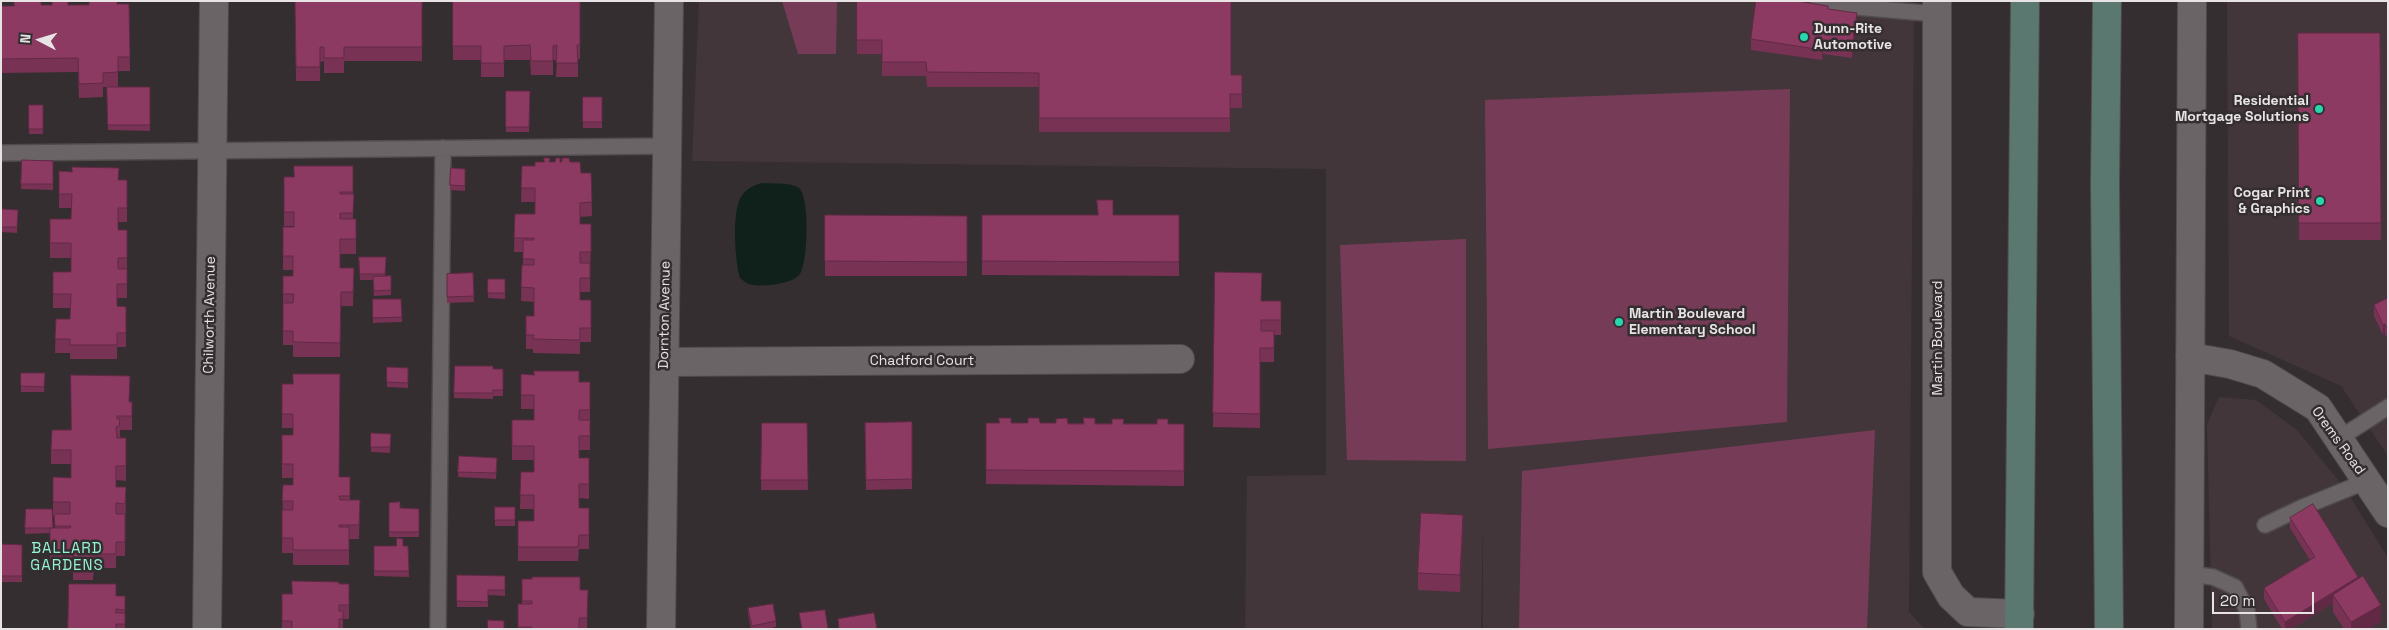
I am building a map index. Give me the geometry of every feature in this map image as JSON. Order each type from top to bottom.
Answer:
[{"type":"main road","name":"Martin Boulevard","points":[[2019,622],[2025,1]]},
{"type":"main road","points":[[2107,1],[2105,184],[2109,629]]},
{"type":"street","name":"Chilworth Avenue","points":[[207,629],[214,1]]},
{"type":"street","name":"Dornton Avenue","points":[[661,629],[669,1]]},
{"type":"street","points":[[2189,629],[2192,1]]},
{"type":"street","name":"Martin Boulevard","points":[[1937,8],[1937,572],[1951,596],[1968,612],[2019,622]]},
{"type":"street","name":"Orems Road","points":[[2190,357],[2230,364],[2263,374],[2286,386],[2318,408],[2388,513]]},
{"type":"street","name":"Chadford Court","points":[[665,362],[1180,359]]},
{"type":"lane","points":[[1818,1],[1843,6],[1937,8]]},
{"type":"lane","points":[[1,153],[667,146]]},
{"type":"lane","points":[[438,629],[443,148]]},
{"type":"lane","points":[[2338,439],[2388,407]]},
{"type":"lane","points":[[2266,525],[2302,507],[2367,481]]},
{"type":"lane","points":[[2189,574],[2213,578],[2235,587],[2246,610],[2249,629]]},
{"type":"shaded area","name":"Martin Boulevard Elementary School","points":[[699,1],[1914,1],[1909,612],[1925,629],[1483,629],[1483,520],[1481,629],[1245,629],[1247,476],[1326,475],[1326,169],[692,161]]},
{"type":"shaded area","points":[[782,1],[837,1],[836,54],[798,54]]},
{"type":"shaded area","points":[[2227,1],[2388,1],[2388,456],[2341,386],[2229,336]]},
{"type":"shaded area","points":[[1790,89],[1787,422],[1488,449],[1485,100]]},
{"type":"shaded area","points":[[761,183],[786,184],[799,188],[803,194],[805,204],[807,230],[805,257],[800,274],[784,283],[761,286],[749,284],[740,278],[735,238],[737,206],[740,199],[749,189]]},
{"type":"shaded area","points":[[1466,239],[1466,461],[1347,460],[1340,245]]},
{"type":"shaded area","points":[[2219,397],[2256,400],[2297,430],[2344,487],[2388,558],[2388,629],[2212,629],[2207,424]]},
{"type":"shaded area","points":[[1875,430],[1867,629],[1519,629],[1522,471]]},
{"type":"building","points":[[14,1],[41,1],[41,5],[52,5],[52,1],[68,1],[68,5],[89,5],[89,1],[117,1],[117,4],[129,4],[130,57],[118,57],[118,72],[103,73],[103,83],[79,84],[78,58],[1,59],[1,6],[14,6]]},
{"type":"building","points":[[422,1],[422,47],[344,47],[344,58],[324,58],[324,47],[320,47],[320,67],[296,67],[295,2]]},
{"type":"building","points":[[453,1],[580,1],[580,45],[577,45],[578,63],[556,63],[557,45],[553,46],[553,61],[531,61],[530,45],[504,46],[504,63],[481,63],[481,46],[453,46]]},
{"type":"building","points":[[857,1],[1231,1],[1231,75],[1242,75],[1242,94],[1230,94],[1230,118],[1039,118],[1039,73],[927,72],[926,62],[882,62],[882,40],[857,40]]},
{"type":"building","name":"Dunn-Rite Automotive","points":[[1756,1],[1797,1],[1828,6],[1828,9],[1857,13],[1852,48],[1823,44],[1822,50],[1751,39]]},
{"type":"building","points":[[2298,33],[2380,33],[2381,223],[2299,223]]},
{"type":"building","points":[[107,87],[150,87],[150,125],[108,125]]},
{"type":"building","points":[[506,91],[530,91],[529,127],[506,127]]},
{"type":"building","points":[[583,97],[602,97],[602,122],[583,122]]},
{"type":"building","points":[[29,105],[43,105],[43,129],[29,129]]},
{"type":"building","points":[[544,158],[550,158],[549,162],[555,162],[556,158],[560,158],[560,162],[562,162],[562,158],[569,158],[570,162],[580,162],[581,173],[591,173],[592,202],[580,203],[580,224],[591,224],[591,252],[580,252],[580,263],[590,263],[590,278],[580,278],[580,300],[591,300],[591,328],[580,328],[580,340],[533,339],[534,335],[526,335],[526,316],[534,316],[534,288],[521,287],[522,265],[534,265],[534,259],[523,259],[523,240],[534,240],[534,238],[514,238],[515,214],[535,214],[535,188],[521,188],[522,166],[535,166],[535,162],[544,162]]},
{"type":"building","points":[[22,160],[53,161],[53,184],[21,184]]},
{"type":"building","points":[[294,166],[353,166],[353,192],[340,192],[340,194],[354,194],[353,213],[340,213],[340,219],[356,219],[356,239],[340,239],[340,268],[354,268],[353,292],[341,292],[340,343],[293,342],[293,331],[283,331],[283,303],[293,303],[294,294],[283,294],[283,276],[293,276],[293,256],[283,256],[283,227],[294,227],[294,212],[284,212],[284,177],[294,177]]},
{"type":"building","points":[[72,167],[119,168],[118,180],[127,180],[127,208],[118,208],[118,230],[127,230],[127,258],[118,258],[118,269],[127,269],[127,284],[117,284],[117,306],[126,307],[126,333],[117,333],[117,345],[70,345],[70,339],[55,339],[56,319],[70,319],[71,294],[53,294],[53,272],[71,272],[71,243],[50,243],[50,219],[71,219],[72,194],[59,194],[59,171],[72,172]]},
{"type":"building","points":[[451,168],[465,169],[465,186],[450,185]]},
{"type":"building","points":[[1097,200],[1113,200],[1113,215],[1179,215],[1179,262],[982,261],[982,215],[1098,215]]},
{"type":"building","points":[[1,209],[18,210],[17,227],[1,227]]},
{"type":"building","points":[[825,215],[967,216],[967,262],[825,261]]},
{"type":"building","points":[[359,257],[386,257],[385,274],[360,274]]},
{"type":"building","points":[[1215,272],[1262,273],[1261,301],[1281,301],[1281,320],[1261,320],[1261,331],[1274,331],[1274,348],[1260,348],[1260,414],[1213,413]]},
{"type":"building","points":[[473,273],[474,296],[447,297],[447,274]]},
{"type":"building","points":[[391,276],[391,290],[374,291],[373,277]]},
{"type":"building","points":[[488,279],[505,279],[505,293],[488,293]]},
{"type":"building","points":[[2388,298],[2388,329],[2385,324],[2383,325],[2374,305]]},
{"type":"building","points":[[373,299],[401,299],[402,317],[373,318]]},
{"type":"building","points":[[455,366],[493,366],[493,369],[503,369],[503,390],[493,390],[493,393],[454,393]]},
{"type":"building","points":[[387,367],[408,368],[408,383],[387,382]]},
{"type":"building","points":[[534,371],[579,371],[579,382],[590,382],[590,410],[579,410],[579,420],[590,420],[590,436],[579,436],[579,458],[589,458],[589,484],[579,484],[579,508],[589,508],[589,535],[579,535],[578,547],[518,547],[518,521],[534,521],[534,495],[520,495],[521,472],[534,472],[534,446],[512,446],[512,420],[534,420],[534,395],[521,395],[521,374],[534,375]]},
{"type":"building","points":[[21,373],[45,373],[44,387],[21,386]]},
{"type":"building","points":[[293,374],[340,374],[339,477],[350,477],[350,496],[339,496],[340,500],[360,500],[359,525],[339,525],[339,527],[349,527],[349,550],[293,550],[293,538],[282,538],[282,510],[293,510],[293,501],[282,501],[283,485],[293,485],[293,464],[282,464],[282,435],[293,435],[293,414],[282,414],[282,384],[293,384]]},
{"type":"building","points":[[71,375],[130,376],[129,402],[132,402],[132,416],[117,416],[117,419],[120,419],[119,426],[116,427],[117,438],[126,438],[126,466],[116,466],[116,487],[126,487],[125,504],[116,503],[116,514],[125,514],[125,542],[116,542],[116,554],[94,554],[93,566],[73,566],[73,554],[50,554],[50,528],[70,528],[71,526],[55,526],[54,514],[70,514],[70,502],[53,502],[53,477],[71,478],[71,450],[51,450],[52,430],[71,430]]},
{"type":"building","points":[[999,418],[1011,418],[1011,423],[1028,423],[1028,418],[1039,418],[1040,423],[1056,423],[1056,419],[1067,418],[1068,424],[1084,424],[1083,418],[1095,418],[1095,424],[1112,424],[1112,419],[1124,419],[1123,424],[1157,424],[1157,419],[1168,419],[1168,424],[1184,424],[1184,471],[986,470],[986,423],[999,423]]},
{"type":"building","points":[[912,422],[912,479],[866,480],[865,423]]},
{"type":"building","points":[[762,423],[807,423],[808,480],[761,480]]},
{"type":"building","points":[[371,433],[391,434],[390,447],[371,447]]},
{"type":"building","points":[[459,456],[497,458],[496,473],[458,472]]},
{"type":"building","points":[[400,502],[400,508],[419,509],[419,532],[389,532],[389,503]]},
{"type":"building","points":[[2313,504],[2358,577],[2285,622],[2264,588],[2315,557],[2290,518]]},
{"type":"building","points":[[495,507],[515,507],[515,520],[495,520]]},
{"type":"building","points":[[26,509],[52,509],[53,528],[25,528]]},
{"type":"building","points":[[1421,513],[1463,515],[1460,575],[1418,573]]},
{"type":"building","points":[[397,538],[403,539],[403,546],[408,546],[409,571],[374,571],[374,546],[396,546]]},
{"type":"building","points":[[1,544],[22,545],[22,576],[1,576]]},
{"type":"building","points":[[457,575],[505,576],[505,590],[488,590],[488,602],[457,601]]},
{"type":"building","points":[[2363,576],[2381,605],[2351,622],[2333,595]]},
{"type":"building","points":[[532,577],[580,577],[580,590],[588,590],[587,618],[579,618],[579,629],[532,629],[532,627],[518,627],[518,604],[532,604],[532,601],[522,601],[522,579],[532,579]]},
{"type":"building","points":[[292,581],[349,584],[349,605],[339,605],[339,611],[343,611],[343,619],[339,619],[339,629],[292,629],[292,621],[282,621],[282,594],[292,594]]},
{"type":"building","points":[[69,584],[116,584],[116,596],[125,596],[125,610],[116,609],[116,613],[125,613],[125,624],[116,624],[116,629],[68,629]]},
{"type":"building","points":[[773,604],[776,621],[752,626],[748,608]]},
{"type":"building","points":[[825,610],[828,629],[802,629],[799,613]]},
{"type":"building","points":[[874,613],[877,629],[839,629],[838,619]]},
{"type":"building","points":[[488,620],[504,621],[504,629],[488,629]]},
{"type":"place","name":"Dunn-Rite Automotive","points":[[1804,37]]},
{"type":"place","name":"Residential Mortgage Solutions","points":[[2319,109]]},
{"type":"place","name":"Cogar Print & Graphics","points":[[2320,201]]},
{"type":"place","name":"Martin Boulevard Elementary School","points":[[1619,322]]},
{"type":"district","name":"BALLARD GARDENS","points":[[67,558]]}]
